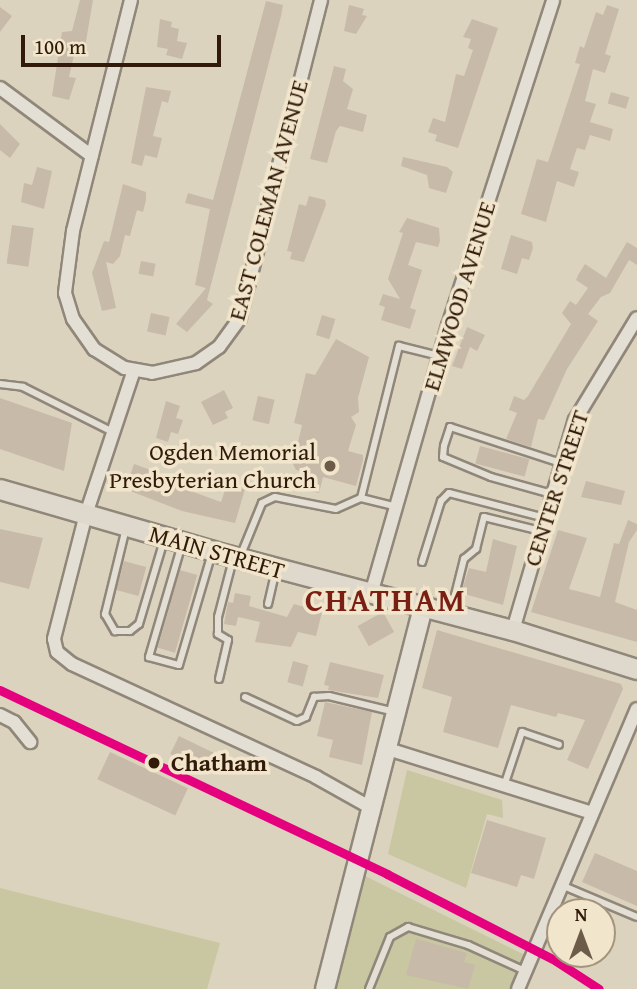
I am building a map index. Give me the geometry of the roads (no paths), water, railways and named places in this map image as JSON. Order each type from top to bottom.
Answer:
[{"type":"main road","name":"MAIN STREET","points":[[0,489],[237,558],[513,630],[637,669]]},
{"type":"main road","points":[[325,989],[423,606]]},
{"type":"street","points":[[131,0],[65,266],[66,302],[94,349],[134,370],[86,514],[54,639],[57,652],[72,664],[316,777],[373,808]]},
{"type":"street","name":"EAST COLEMAN AVENUE","points":[[134,370],[170,371],[196,363],[219,347],[240,318],[321,0]]},
{"type":"street","name":"ELMWOOD AVENUE","points":[[372,594],[439,356],[553,0]]},
{"type":"street","points":[[0,88],[92,156]]},
{"type":"street","name":"CENTER STREET","points":[[513,630],[561,463],[587,396],[637,318]]},
{"type":"street","points":[[518,989],[637,709]]},
{"type":"street","points":[[0,715],[14,722],[30,742]]},
{"type":"street","points":[[388,749],[592,813]]},
{"type":"lane","points":[[362,498],[399,346],[439,356]]},
{"type":"lane","points":[[4,383],[113,432]]},
{"type":"lane","points":[[552,494],[491,477],[443,457],[444,446],[450,427],[561,463]]},
{"type":"lane","points":[[422,562],[441,501],[449,493],[545,518]]},
{"type":"lane","points":[[219,680],[228,640],[218,634],[218,617],[237,558],[262,503],[275,497],[336,509],[362,498],[396,507]]},
{"type":"lane","points":[[450,613],[464,559],[475,549],[484,517],[541,531]]},
{"type":"lane","points":[[127,526],[105,614],[116,631],[131,631],[139,624],[173,540]]},
{"type":"lane","points":[[173,540],[149,657],[179,665],[213,551]]},
{"type":"lane","points":[[268,604],[277,568]]},
{"type":"lane","points":[[245,697],[297,722],[306,717],[313,697],[328,696],[397,712]]},
{"type":"lane","points":[[505,786],[522,732],[559,745]]},
{"type":"lane","points":[[560,885],[637,917]]},
{"type":"lane","points":[[369,989],[390,937],[408,928],[468,945],[525,971]]},
{"type":"place","name":"Ogden Memorial Presbyterian Church","points":[[330,466]]},
{"type":"place","name":"Chatham","points":[[154,763]]},
{"type":"district","name":"CHATHAM","points":[[386,600]]}]
